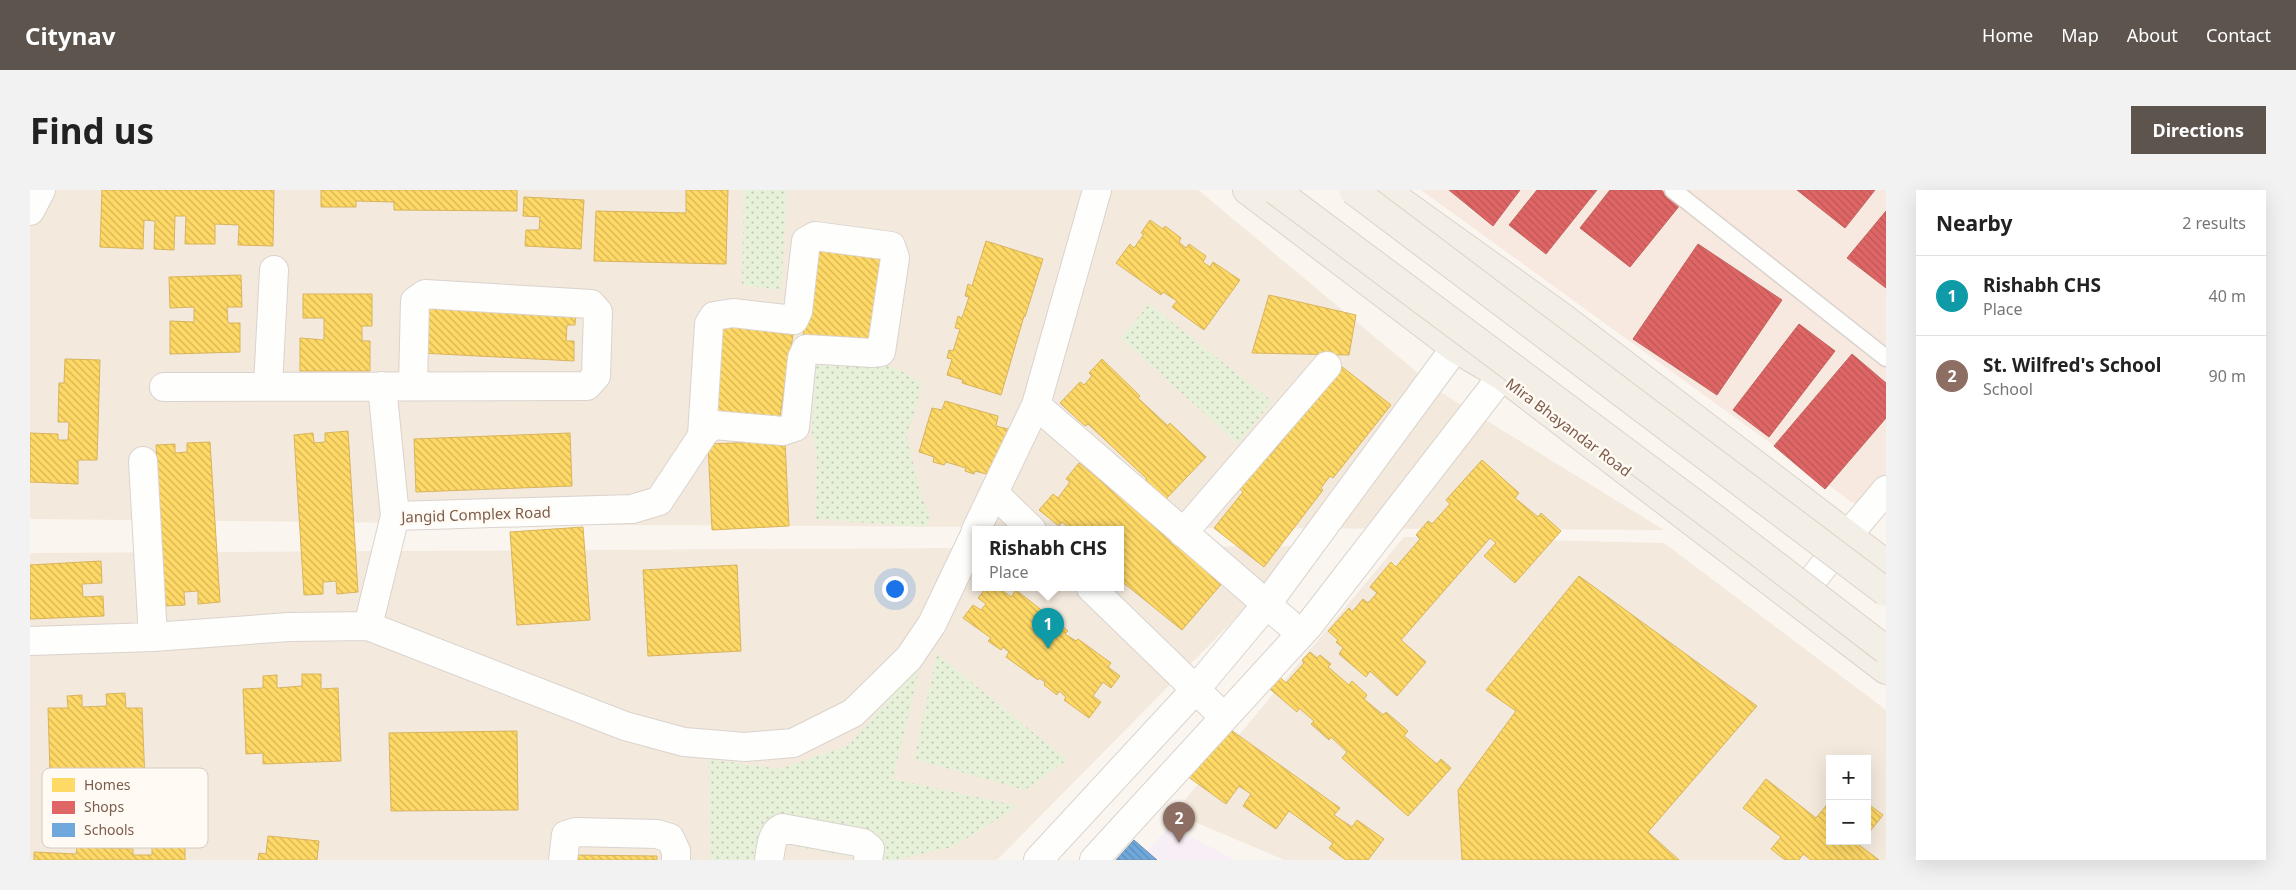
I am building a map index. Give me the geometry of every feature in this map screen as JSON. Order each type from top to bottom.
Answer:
[{"type":"main road","name":"Mira Bhayandar Road","points":[[1247,190],[1455,348],[1502,376],[1886,670]]},
{"type":"main road","points":[[1275,190],[1714,518],[1886,650]]},
{"type":"main road","points":[[1353,190],[1886,592]]},
{"type":"main road","points":[[1385,190],[1558,314],[1886,564]]},
{"type":"street","points":[[30,212],[41,190]]},
{"type":"street","points":[[978,526],[1036,405],[1097,190]]},
{"type":"street","name":"Jangid Complex Road","points":[[368,626],[395,516],[632,509],[659,501],[702,436],[705,430],[714,425],[783,430],[795,427],[802,358],[806,349],[882,352],[896,258],[891,246],[815,236],[806,241],[798,311],[794,320],[733,313],[714,316],[709,324],[702,436]]},
{"type":"street","points":[[268,386],[274,270]]},
{"type":"street","points":[[164,387],[587,386],[596,376],[598,312],[591,304],[425,294],[415,301],[414,386]]},
{"type":"street","points":[[1038,860],[1195,690],[1266,605],[1455,348]]},
{"type":"street","points":[[1183,534],[1327,366]]},
{"type":"street","points":[[1094,860],[1301,634],[1502,376]]},
{"type":"street","points":[[382,386],[395,516]]},
{"type":"street","points":[[1036,405],[1301,634]]},
{"type":"street","points":[[143,461],[154,637]]},
{"type":"street","points":[[1796,601],[1886,490]]},
{"type":"street","points":[[994,493],[1028,526]]},
{"type":"street","points":[[30,641],[154,637],[289,627],[368,626],[625,726],[684,742],[744,747],[793,743],[853,713],[908,658],[932,624],[972,539]]},
{"type":"street","points":[[1094,591],[1224,717]]},
{"type":"street","points":[[769,860],[776,831],[788,828],[863,843],[870,850],[868,860]]},
{"type":"street","points":[[563,860],[566,835],[576,832],[657,834],[670,838],[676,851],[676,860]]},
{"type":"lane","points":[[1673,190],[1886,358]]},
{"type":"shaded area","points":[[30,190],[1198,190],[1442,393],[1664,530],[603,525],[30,519]]},
{"type":"shaded area","points":[[1421,190],[1886,190],[1886,506],[1853,503]]},
{"type":"shaded area","points":[[1404,537],[1664,543],[1886,710],[1886,860],[1284,860],[1174,813]]},
{"type":"shaded area","points":[[1307,546],[997,860],[30,860],[30,553],[972,548],[972,591],[1124,591],[1124,547]]},
{"type":"shaded area","points":[[1171,826],[1235,860],[1138,860]]},
{"type":"green space","points":[[744,190],[787,190],[781,290],[742,285]]},
{"type":"green space","points":[[1149,304],[1272,401],[1238,444],[1121,338]]},
{"type":"green space","points":[[817,355],[859,359],[884,364],[909,375],[922,384],[907,438],[919,487],[931,520],[925,527],[816,519],[817,457],[812,432]]},
{"type":"green space","points":[[937,654],[1067,760],[1025,790],[914,759]]},
{"type":"green space","points":[[921,662],[893,779],[1018,806],[953,847],[894,860],[867,860],[767,841],[762,860],[711,860],[708,759],[780,769],[849,745]]},
{"type":"building: Homes","points":[[102,190],[274,190],[273,246],[238,245],[239,225],[215,224],[215,244],[185,244],[186,216],[175,216],[174,250],[154,249],[155,221],[144,220],[143,249],[100,247]]},
{"type":"building: Homes","points":[[321,190],[517,190],[517,211],[394,210],[394,202],[356,201],[356,207],[321,207]]},
{"type":"building: Homes","points":[[686,190],[728,190],[726,264],[594,261],[596,211],[686,213]]},
{"type":"building: Homes","points":[[524,197],[584,200],[581,249],[525,246],[526,230],[539,230],[540,217],[523,216]]},
{"type":"building: Homes","points":[[1150,220],[1163,229],[1165,226],[1181,238],[1179,242],[1186,248],[1189,244],[1206,256],[1203,262],[1210,267],[1213,262],[1240,280],[1204,330],[1172,307],[1177,301],[1163,292],[1161,295],[1116,263],[1130,244],[1134,248],[1144,234],[1141,233]]},
{"type":"building: Homes","points":[[986,241],[1043,259],[1001,395],[962,383],[963,380],[947,375],[952,359],[947,358],[949,350],[953,351],[960,329],[955,328],[958,316],[962,318],[969,297],[965,296],[968,284],[972,286]]},
{"type":"building: Homes","points":[[813,244],[886,252],[875,346],[803,338]]},
{"type":"building: Homes","points":[[241,275],[242,307],[227,307],[228,323],[240,323],[240,352],[170,354],[170,321],[194,322],[194,307],[170,308],[169,277]]},
{"type":"building: Homes","points":[[303,294],[372,294],[372,326],[362,326],[362,341],[370,341],[370,371],[300,371],[300,338],[324,340],[324,318],[303,318]]},
{"type":"building: Homes","points":[[1269,295],[1356,315],[1349,355],[1252,353]]},
{"type":"building: Homes","points":[[424,301],[576,307],[575,325],[567,325],[566,341],[574,341],[574,361],[421,353]]},
{"type":"building: Homes","points":[[721,324],[793,335],[779,422],[707,411]]},
{"type":"building: Homes","points":[[65,359],[100,360],[97,460],[78,460],[78,484],[30,482],[30,433],[58,434],[58,440],[68,440],[69,422],[58,422],[59,383],[64,383]]},
{"type":"building: Homes","points":[[1102,359],[1140,396],[1138,398],[1168,426],[1170,423],[1206,457],[1165,500],[1143,483],[1147,479],[1088,424],[1085,426],[1060,403],[1080,382],[1084,385],[1092,376],[1089,373]]},
{"type":"building: Homes","points":[[1341,366],[1391,405],[1333,478],[1330,476],[1321,488],[1323,490],[1264,567],[1214,528],[1243,492],[1240,489],[1268,454],[1271,455],[1285,437],[1282,435]]},
{"type":"building: Homes","points":[[945,401],[998,416],[996,426],[1008,429],[994,476],[975,471],[974,474],[965,471],[966,468],[946,462],[944,465],[933,462],[934,457],[919,452],[932,408],[942,410]]},
{"type":"building: Homes","points":[[348,431],[358,592],[337,594],[336,581],[323,582],[323,594],[304,595],[294,435],[313,433],[314,443],[325,442],[325,433]]},
{"type":"building: Homes","points":[[570,433],[572,486],[416,492],[414,439]]},
{"type":"building: Homes","points":[[785,441],[789,526],[712,530],[708,444]]},
{"type":"building: Homes","points":[[210,442],[220,602],[198,604],[198,591],[184,592],[185,605],[165,606],[156,445],[175,444],[175,453],[187,452],[187,443]]},
{"type":"building: Homes","points":[[1482,460],[1519,493],[1515,498],[1538,517],[1541,513],[1561,531],[1515,583],[1484,556],[1496,543],[1490,538],[1401,640],[1426,662],[1397,696],[1370,671],[1366,677],[1339,654],[1343,648],[1336,642],[1338,640],[1328,631],[1349,608],[1352,612],[1363,599],[1368,603],[1377,593],[1370,587],[1391,562],[1396,567],[1420,539],[1416,535],[1428,521],[1432,524],[1450,504],[1446,500]]},
{"type":"building: Homes","points":[[1079,463],[1224,581],[1182,630],[1124,583],[1124,526],[1067,526],[1062,522],[1059,526],[1039,510],[1053,494],[1058,498],[1070,482],[1066,479]]},
{"type":"building: Homes","points":[[583,527],[590,620],[517,625],[510,532]]},
{"type":"building: Homes","points":[[101,561],[102,583],[82,584],[83,597],[103,596],[104,616],[30,619],[30,565]]},
{"type":"building: Homes","points":[[737,565],[741,651],[648,656],[643,570]]},
{"type":"building: Homes","points":[[1579,576],[1757,706],[1648,832],[1679,860],[1462,860],[1458,790],[1516,711],[1486,690]]},
{"type":"building: Homes","points":[[984,591],[1003,591],[1011,597],[1017,591],[1068,631],[1065,634],[1076,641],[1078,639],[1111,663],[1108,667],[1120,676],[1111,688],[1103,682],[1093,696],[1101,702],[1089,718],[1064,700],[1066,697],[1059,691],[1057,695],[1044,685],[1045,682],[1039,678],[1038,680],[1006,657],[1009,652],[1003,647],[1001,650],[988,641],[991,638],[963,618],[973,605],[981,610],[986,604],[978,598]]},
{"type":"building: Homes","points":[[1310,652],[1317,658],[1320,655],[1331,664],[1328,667],[1349,685],[1352,681],[1367,695],[1364,699],[1383,715],[1386,712],[1408,731],[1404,736],[1437,764],[1441,759],[1451,768],[1408,816],[1342,758],[1347,752],[1331,737],[1329,740],[1311,724],[1314,721],[1299,708],[1297,712],[1270,689],[1280,677],[1286,683],[1304,663],[1302,660]]},
{"type":"building: Homes","points":[[302,674],[321,674],[321,689],[338,688],[341,761],[263,764],[263,753],[246,754],[243,689],[263,688],[263,676],[277,675],[277,688],[302,686]]},
{"type":"building: Homes","points":[[125,693],[126,708],[142,708],[144,768],[50,768],[48,708],[68,708],[67,696],[82,695],[82,707],[107,706],[106,694]]},
{"type":"building: Homes","points":[[1224,725],[1340,808],[1334,815],[1352,827],[1357,820],[1384,839],[1368,860],[1346,860],[1329,848],[1333,843],[1289,811],[1276,829],[1243,806],[1251,794],[1239,786],[1226,804],[1187,776]]},
{"type":"building: Homes","points":[[517,731],[518,810],[391,811],[389,733]]},
{"type":"building: Homes","points":[[1766,779],[1816,818],[1826,806],[1826,845],[1859,845],[1879,860],[1811,860],[1803,854],[1799,860],[1785,860],[1771,849],[1781,837],[1743,808]]},
{"type":"building: Homes","points":[[1871,806],[1883,815],[1871,830]]},
{"type":"building: Homes","points":[[268,836],[319,841],[317,860],[258,860],[259,853],[266,854]]},
{"type":"building: Homes","points":[[77,848],[133,849],[133,855],[152,855],[152,848],[185,848],[185,860],[34,860],[34,852],[76,854]]},
{"type":"building: Homes","points":[[570,855],[657,856],[657,860],[570,860]]},
{"type":"building: Shops","points":[[1449,190],[1520,190],[1493,226]]},
{"type":"building: Shops","points":[[1537,190],[1597,190],[1546,254],[1509,225]]},
{"type":"building: Shops","points":[[1610,190],[1661,190],[1680,205],[1630,267],[1580,228]]},
{"type":"building: Shops","points":[[1797,190],[1875,190],[1845,228]]},
{"type":"building: Shops","points":[[1886,211],[1886,288],[1847,258]]},
{"type":"building: Shops","points":[[1698,244],[1782,300],[1717,395],[1633,339]]},
{"type":"building: Shops","points":[[1799,324],[1835,351],[1769,437],[1733,410]]},
{"type":"building: Shops","points":[[1852,354],[1886,383],[1886,418],[1825,489],[1774,446]]},
{"type":"building: Schools","points":[[1134,840],[1157,860],[1116,860]]},
{"type":"place","name":"Rishabh CHS","points":[[1048,649]]},
{"type":"place","name":"St. Wilfred's School","points":[[1179,843]]}]
